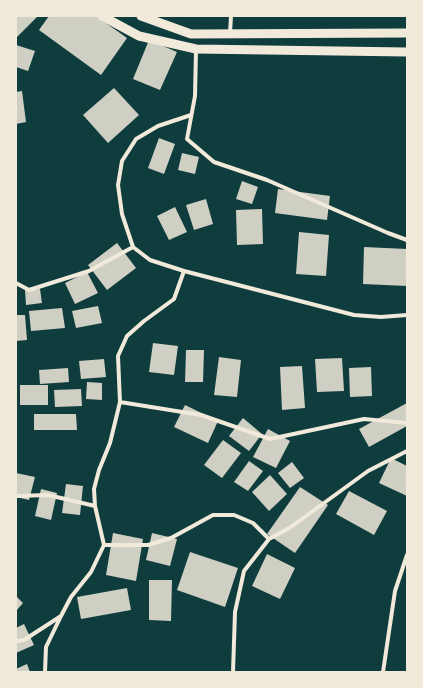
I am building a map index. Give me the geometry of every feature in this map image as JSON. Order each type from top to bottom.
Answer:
[{"type":"main road","points":[[102,16],[139,36],[196,49],[407,52]]},
{"type":"main road","points":[[141,16],[192,34],[407,33]]},
{"type":"street","points":[[230,34],[231,16]]},
{"type":"street","points":[[196,49],[195,96],[188,139],[214,162],[267,180],[407,240]]},
{"type":"street","points":[[191,115],[158,126],[136,139],[122,161],[118,185],[122,214],[133,247],[150,260],[184,271],[354,315],[382,317],[407,316]]},
{"type":"street","points":[[16,283],[29,290],[89,271],[133,247]]},
{"type":"street","points":[[45,672],[46,647],[71,597],[90,572],[104,545],[95,506],[94,489],[99,470],[110,444],[120,402],[118,356],[127,336],[144,321],[174,299],[184,271]]},
{"type":"street","points":[[120,402],[201,415],[270,439],[364,419],[407,423]]},
{"type":"street","points":[[233,672],[235,612],[244,571],[269,539],[290,527],[368,471],[407,451]]},
{"type":"street","points":[[16,496],[48,495],[95,506]]},
{"type":"street","points":[[104,545],[148,545],[171,538],[213,515],[234,515],[254,524],[269,539]]},
{"type":"street","points":[[383,672],[395,591],[407,555]]},
{"type":"street","points":[[16,641],[24,640],[61,616]]},
{"type":"building","points":[[16,16],[38,16],[16,38]]},
{"type":"building","points":[[49,16],[96,16],[127,38],[101,75],[39,30]]},
{"type":"building","points":[[149,40],[177,52],[160,90],[133,79]]},
{"type":"building","points":[[16,45],[35,51],[28,71],[16,67]]},
{"type":"building","points":[[114,88],[139,115],[108,143],[83,115]]},
{"type":"building","points":[[22,91],[26,122],[16,124],[16,92]]},
{"type":"building","points":[[159,138],[175,144],[164,174],[148,168]]},
{"type":"building","points":[[182,153],[199,157],[195,174],[178,170]]},
{"type":"building","points":[[242,181],[258,187],[252,204],[236,199]]},
{"type":"building","points":[[278,189],[330,196],[327,220],[275,213]]},
{"type":"building","points":[[206,199],[213,224],[194,230],[186,205]]},
{"type":"building","points":[[175,207],[187,232],[169,240],[157,216]]},
{"type":"building","points":[[262,209],[263,244],[237,245],[236,210]]},
{"type":"building","points":[[299,232],[329,235],[326,276],[296,274]]},
{"type":"building","points":[[117,243],[136,268],[107,290],[88,265]]},
{"type":"building","points":[[364,247],[407,249],[407,286],[363,284]]},
{"type":"building","points":[[87,272],[98,293],[75,304],[65,283]]},
{"type":"building","points":[[40,289],[42,303],[26,305],[25,290]]},
{"type":"building","points":[[98,306],[102,323],[76,328],[72,311]]},
{"type":"building","points":[[62,308],[65,328],[31,331],[29,311]]},
{"type":"building","points":[[16,315],[25,315],[27,340],[16,341]]},
{"type":"building","points":[[153,343],[178,346],[174,375],[149,372]]},
{"type":"building","points":[[186,350],[204,350],[203,382],[185,382]]},
{"type":"building","points":[[219,357],[241,360],[237,397],[214,395]]},
{"type":"building","points":[[342,358],[344,391],[317,392],[315,359]]},
{"type":"building","points":[[104,359],[106,377],[81,379],[79,361]]},
{"type":"building","points":[[302,366],[305,408],[282,410],[280,367]]},
{"type":"building","points":[[371,367],[372,396],[350,397],[349,368]]},
{"type":"building","points":[[68,368],[69,382],[40,384],[39,370]]},
{"type":"building","points":[[87,382],[102,383],[102,400],[86,399]]},
{"type":"building","points":[[20,385],[48,385],[48,405],[20,405]]},
{"type":"building","points":[[81,389],[82,406],[55,407],[54,390]]},
{"type":"building","points":[[407,403],[407,426],[369,447],[359,429]]},
{"type":"building","points":[[185,405],[218,421],[208,443],[174,427]]},
{"type":"building","points":[[34,414],[76,414],[77,430],[34,430]]},
{"type":"building","points":[[243,418],[262,434],[249,451],[229,436]]},
{"type":"building","points":[[268,429],[290,441],[276,468],[253,457]]},
{"type":"building","points":[[223,440],[241,453],[222,478],[204,465]]},
{"type":"building","points":[[391,458],[407,466],[407,496],[379,483]]},
{"type":"building","points":[[249,461],[263,471],[248,491],[234,482]]},
{"type":"building","points":[[292,462],[304,478],[290,488],[278,473]]},
{"type":"building","points":[[16,473],[35,477],[29,500],[16,497]]},
{"type":"building","points":[[270,475],[287,494],[269,511],[252,492]]},
{"type":"building","points":[[66,484],[83,486],[80,515],[62,513]]},
{"type":"building","points":[[300,487],[328,505],[295,553],[267,534]]},
{"type":"building","points":[[41,489],[57,493],[51,520],[35,516]]},
{"type":"building","points":[[349,491],[387,511],[374,535],[336,514]]},
{"type":"building","points":[[113,533],[143,539],[136,581],[106,575]]},
{"type":"building","points":[[152,533],[177,539],[170,566],[146,560]]},
{"type":"building","points":[[190,552],[238,568],[225,607],[177,590]]},
{"type":"building","points":[[267,554],[295,568],[280,599],[252,586]]},
{"type":"building","points":[[149,580],[172,580],[171,621],[149,620]]},
{"type":"building","points":[[127,588],[131,610],[81,619],[77,597]]},
{"type":"building","points":[[16,596],[23,603],[16,611]]},
{"type":"building","points":[[24,624],[34,645],[16,653],[16,628]]},
{"type":"building","points":[[27,664],[30,672],[16,672],[16,669]]}]
